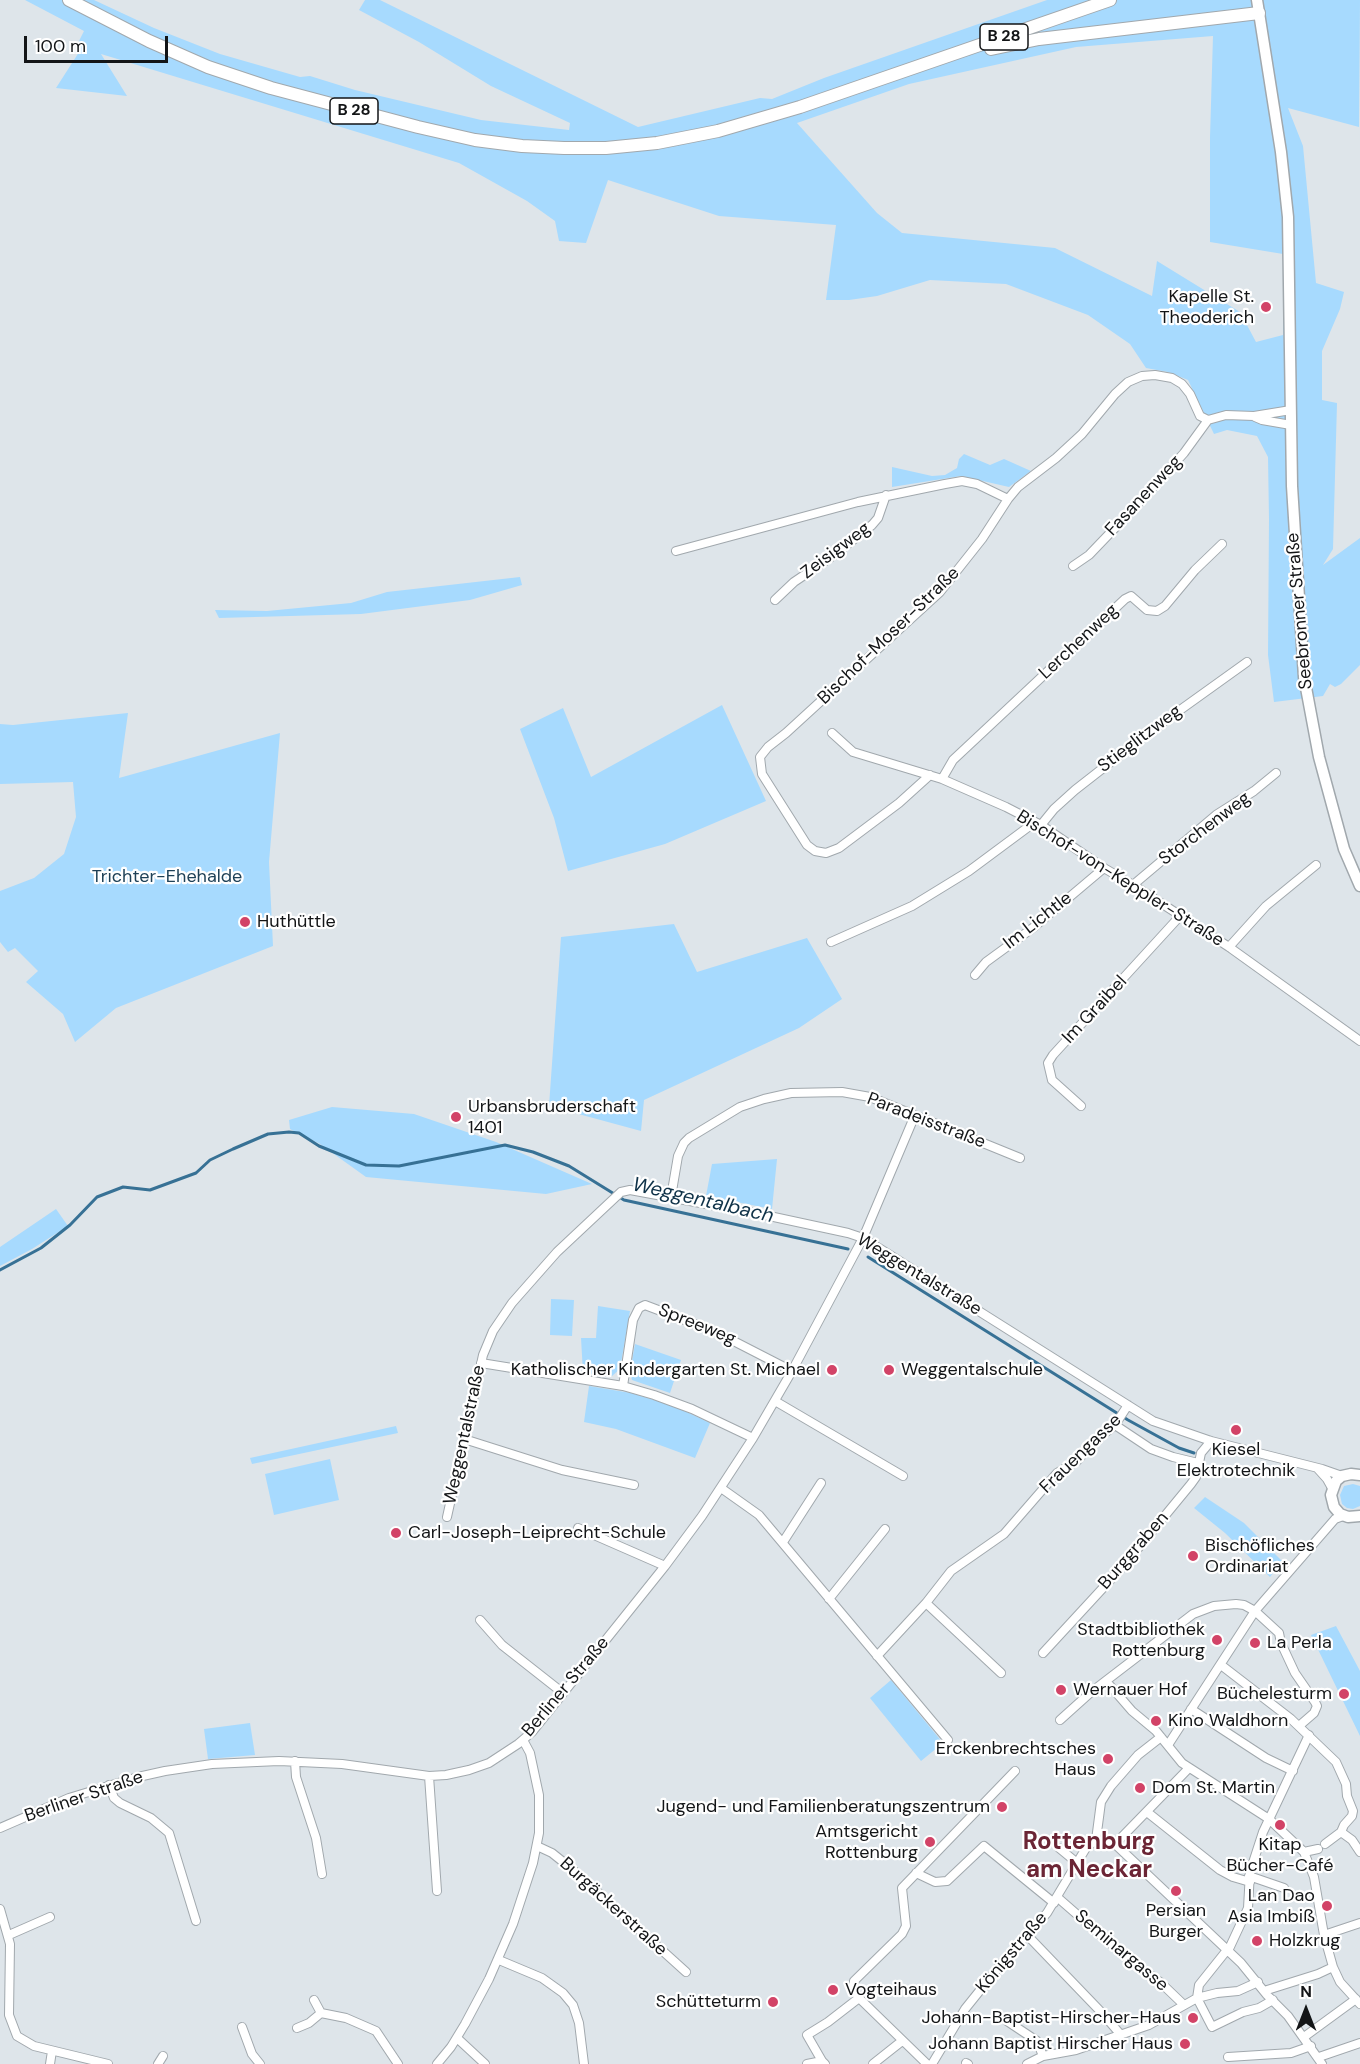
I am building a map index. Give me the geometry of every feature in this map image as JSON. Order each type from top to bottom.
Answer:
[{"type":"main road","name":"B 28","points":[[69,0],[149,41],[208,67],[271,88],[475,140],[522,146],[606,148],[657,143],[718,131],[800,107],[1110,0]]},
{"type":"main road","points":[[1082,9],[1099,0]]},
{"type":"main road","points":[[926,64],[1039,39],[1258,6]]},
{"type":"street","name":"Seebronner Straße","points":[[1258,6],[1281,152],[1288,217],[1295,549],[1307,698],[1319,757],[1344,849],[1360,886]]},
{"type":"street","name":"Bischof-Moser-Straße","points":[[930,774],[898,803],[848,842],[826,853],[814,850],[807,845],[762,774],[760,757],[768,747],[940,592],[982,539],[1018,487],[1056,458],[1082,434],[1128,382],[1142,376],[1155,375],[1172,378],[1182,384],[1190,394],[1200,416],[1208,420]]},
{"type":"street","points":[[1208,420],[1226,415],[1254,416],[1291,410]]},
{"type":"street","points":[[1254,416],[1262,420],[1291,425]]},
{"type":"street","name":"Fasanenweg","points":[[1073,566],[1089,555],[1136,506],[1184,453],[1208,420]]},
{"type":"street","points":[[676,551],[886,495],[962,481],[976,484],[1008,499]]},
{"type":"street","name":"Zeisigweg","points":[[775,600],[794,582],[834,555],[872,525],[878,518],[886,495]]},
{"type":"street","name":"Lerchenweg","points":[[942,779],[953,760],[1125,599],[1131,596],[1147,610],[1157,611],[1165,606],[1195,570],[1222,543]]},
{"type":"street","name":"Stieglitzweg","points":[[831,942],[912,906],[969,871],[1038,824],[1075,789],[1247,662]]},
{"type":"street","name":"Bischof-von-Keppler-Straße","points":[[832,733],[854,752],[930,774],[1038,824],[1229,947],[1360,1041]]},
{"type":"street","name":"Storchenweg","points":[[1133,885],[1216,815],[1254,791],[1276,773]]},
{"type":"street","points":[[1229,947],[1266,906],[1316,865]]},
{"type":"street","name":"Im Lichtle","points":[[975,975],[986,962],[1034,927],[1104,868]]},
{"type":"street","name":"Im Graibel","points":[[1081,1106],[1052,1080],[1048,1063],[1181,915]]},
{"type":"street","name":"Paradeisstraße","points":[[671,1197],[678,1156],[684,1143],[740,1107],[791,1094],[842,1092],[870,1097],[1020,1158]]},
{"type":"street","name":"Berliner Straße","points":[[0,1828],[69,1798],[152,1773],[212,1764],[295,1761],[342,1764],[429,1776],[459,1773],[489,1763],[523,1740],[665,1566],[721,1488],[753,1438],[792,1371],[863,1238],[915,1115]]},
{"type":"street","name":"Weggentalstraße","points":[[447,1517],[482,1363],[493,1331],[512,1303],[557,1252],[621,1192],[630,1190],[769,1216],[863,1238],[1127,1408],[1153,1421],[1211,1441],[1342,1476]]},
{"type":"street","name":"Spreeweg","points":[[623,1386],[633,1320],[639,1308],[645,1305],[716,1332],[792,1371]]},
{"type":"street","points":[[482,1363],[623,1386],[674,1401],[753,1438]]},
{"type":"street","points":[[775,1401],[903,1476]]},
{"type":"street","name":"Frauengasse","points":[[876,1656],[926,1603],[951,1571],[1004,1534],[1057,1473],[1077,1461],[1116,1423],[1127,1408]]},
{"type":"street","points":[[1116,1423],[1151,1449],[1198,1463]]},
{"type":"street","points":[[464,1439],[562,1470],[634,1485]]},
{"type":"street","name":"Burggraben","points":[[1043,1653],[1143,1543],[1196,1477],[1201,1453],[1211,1441]]},
{"type":"street","points":[[1315,1467],[1332,1488]]},
{"type":"street","points":[[1338,1515],[1331,1502],[1332,1488],[1342,1476],[1358,1472]]},
{"type":"street","points":[[783,1542],[821,1483]]},
{"type":"street","points":[[721,1488],[759,1515],[948,1740]]},
{"type":"street","points":[[1338,1515],[1360,1517]]},
{"type":"street","points":[[1168,1745],[1255,1611],[1338,1515]]},
{"type":"street","points":[[578,1528],[665,1566]]},
{"type":"street","points":[[829,1599],[885,1529]]},
{"type":"street","points":[[926,1603],[1001,1673]]},
{"type":"street","points":[[1060,1720],[1106,1681],[1193,1614],[1214,1606],[1232,1604],[1244,1605],[1255,1611],[1279,1633],[1281,1643],[1295,1673],[1317,1706],[1314,1713],[1299,1726]]},
{"type":"street","points":[[480,1620],[502,1645],[563,1693]]},
{"type":"street","points":[[1221,1665],[1299,1726],[1336,1762],[1346,1784],[1347,1796],[1353,1811],[1352,1816],[1341,1832],[1322,1846],[1304,1852]]},
{"type":"street","points":[[1106,1681],[1158,1739],[1168,1745],[1178,1759],[1269,1819],[1304,1852],[1314,1877],[1324,1935],[1333,1967],[1340,1982],[1358,2001],[1304,2037]]},
{"type":"street","points":[[1191,1709],[1266,1758],[1293,1771]]},
{"type":"street","points":[[1309,1736],[1269,1819],[1252,1862],[1246,1914],[1228,1951],[1199,1985],[1197,1998],[1212,2027],[1243,2012],[1259,2008],[1268,1995],[1289,1982],[1333,1967]]},
{"type":"street","points":[[1158,1739],[1127,1766],[1105,1795],[1101,1802],[1096,1840],[1118,1841],[1255,1979],[1288,2016],[1320,2061],[1360,2043]]},
{"type":"street","points":[[437,2064],[456,2038],[499,1960],[537,1846],[540,1819],[537,1785],[530,1753],[523,1740]]},
{"type":"street","points":[[295,1761],[296,1777],[316,1838],[322,1874]]},
{"type":"street","points":[[1118,1841],[1189,1768]]},
{"type":"street","points":[[927,2064],[859,1998],[853,1989],[854,1981],[902,1934],[906,1926],[902,1888],[1015,1771]]},
{"type":"street","points":[[429,1776],[437,1891]]},
{"type":"street","points":[[109,1785],[114,1798],[120,1803],[151,1818],[169,1833],[196,1921]]},
{"type":"street","points":[[1147,1812],[1220,1870],[1233,1877],[1284,1888]]},
{"type":"street","points":[[1341,1832],[1352,1840],[1360,1852]]},
{"type":"street","name":"Königstraße","points":[[932,2064],[965,2009],[1055,1900],[1076,1862],[1086,1848],[1096,1840]]},
{"type":"street","name":"Burgäckerstraße","points":[[537,1846],[552,1853],[567,1865],[686,1972]]},
{"type":"street","name":"Seminargasse","points":[[916,1873],[935,1882],[947,1881],[984,1846],[1078,1916],[1127,1958],[1161,1982],[1184,2005]]},
{"type":"street","points":[[1059,1848],[1076,1862]]},
{"type":"street","points":[[0,1909],[9,1935],[11,1953],[11,2022],[21,2040],[52,2051],[108,2064]]},
{"type":"street","points":[[9,1935],[50,1917]]},
{"type":"street","points":[[1324,1935],[1360,1923]]},
{"type":"street","points":[[1027,1935],[1102,2013],[1120,2035]]},
{"type":"street","points":[[499,1960],[542,1978],[573,2005],[579,2023],[584,2064]]},
{"type":"street","points":[[1027,2064],[1043,2056],[1076,2050],[1149,2025],[1197,1998],[1238,1991],[1255,1979]]},
{"type":"street","points":[[807,2064],[824,2062],[807,2035],[859,1998]]},
{"type":"street","points":[[314,2000],[321,2013]]},
{"type":"street","points":[[297,2028],[309,2023],[321,2013]]},
{"type":"street","points":[[321,2013],[346,2018],[376,2031],[398,2064]]},
{"type":"street","points":[[1007,2021],[1037,2041],[1043,2056]]},
{"type":"street","points":[[242,2027],[252,2054],[260,2064]]},
{"type":"street","points":[[456,2038],[485,2064]]},
{"type":"street","points":[[873,2064],[902,2041]]},
{"type":"street","points":[[1228,2057],[1291,2053],[1311,2046]]},
{"type":"street","points":[[50,2064],[52,2051]]},
{"type":"green space","points":[[25,0],[94,0],[154,28],[220,54],[300,77],[310,76],[355,90],[481,120],[569,130],[570,123],[491,86],[419,42],[359,10],[365,0],[380,0],[638,127],[760,98],[772,99],[824,78],[1047,0],[1360,0],[1359,127],[1288,108],[1303,146],[1316,283],[1344,292],[1340,309],[1322,351],[1322,400],[1337,403],[1333,549],[1323,565],[1360,538],[1360,665],[1341,684],[1335,687],[1330,684],[1323,696],[1274,702],[1268,655],[1268,457],[1257,436],[1227,430],[1214,434],[1188,380],[1168,372],[1146,368],[1130,344],[1088,315],[1006,284],[930,280],[877,296],[826,300],[836,225],[719,216],[608,180],[586,243],[559,241],[555,221],[527,201],[459,163],[101,54],[127,96],[56,88],[81,49],[76,47],[84,31]],"holes":[[[1213,36],[1210,242],[1283,254],[1283,335],[1256,342],[1240,312],[1157,261],[1152,296],[1055,248],[902,233],[877,213],[797,123],[909,84],[1076,47]]]},
{"type":"green space","points":[[964,454],[990,465],[1004,459],[1031,471],[1009,487],[961,476],[892,487],[892,467],[932,476],[945,475],[957,468],[959,459]]},
{"type":"green space","points":[[520,577],[522,585],[470,600],[361,614],[219,618],[215,610],[267,611],[351,603],[387,592]]},
{"type":"green space","points":[[722,705],[766,801],[665,844],[568,871],[554,818],[520,729],[563,708],[591,777]]},
{"type":"green space","name":"Trichter-Ehehalde","points":[[128,713],[119,778],[280,733],[269,862],[273,946],[116,1008],[75,1042],[63,1014],[26,982],[38,971],[15,948],[8,952],[0,942],[0,891],[34,878],[64,854],[76,817],[73,782],[0,784],[0,724],[13,725]]},
{"type":"green space","points":[[674,924],[697,972],[807,938],[842,999],[799,1028],[644,1100],[641,1131],[549,1106],[561,937]]},
{"type":"green space","points":[[332,1107],[414,1114],[496,1142],[592,1184],[546,1194],[366,1177],[320,1144],[290,1129],[289,1120]]},
{"type":"green space","points":[[777,1159],[772,1209],[706,1196],[712,1164]]},
{"type":"green space","points":[[56,1209],[68,1226],[0,1266],[0,1247]]},
{"type":"green space","points":[[551,1299],[574,1300],[572,1336],[550,1335]]},
{"type":"green space","points":[[598,1306],[630,1311],[620,1369],[612,1376],[583,1373],[581,1338],[596,1338]]},
{"type":"green space","points":[[635,1344],[681,1360],[670,1393],[632,1380],[630,1372]]},
{"type":"green space","points":[[589,1386],[631,1393],[674,1406],[710,1423],[695,1458],[616,1429],[584,1422]]},
{"type":"green space","points":[[396,1426],[398,1433],[252,1464],[250,1458]]},
{"type":"green space","points":[[330,1459],[339,1500],[274,1515],[265,1474]]},
{"type":"green space","points":[[1353,1484],[1360,1486],[1360,1506],[1353,1509],[1342,1504],[1340,1495],[1344,1486]]},
{"type":"green space","points":[[1205,1497],[1244,1523],[1282,1561],[1270,1577],[1225,1533],[1194,1508]]},
{"type":"green space","points":[[1336,1626],[1360,1671],[1360,1736],[1311,1635]]},
{"type":"green space","points":[[891,1680],[943,1743],[921,1761],[870,1698]]},
{"type":"green space","points":[[250,1723],[255,1755],[208,1759],[204,1729]]},
{"type":"waterway","name":"Weggentalbach","points":[[0,1270],[41,1248],[70,1225],[97,1197],[123,1187],[150,1190],[196,1173],[210,1160],[268,1134],[289,1132],[299,1133],[319,1146],[366,1165],[399,1166],[505,1145],[533,1152],[569,1166],[624,1200],[848,1249]]},
{"type":"waterway","name":"Weggentalbach","points":[[868,1257],[1128,1420],[1179,1448],[1194,1453]]},
{"type":"place","name":"Kapelle St. Theoderich","points":[[1266,307]]},
{"type":"place","name":"Huthüttle","points":[[245,922]]},
{"type":"place","name":"Urbansbruderschaft 1401","points":[[456,1117]]},
{"type":"place","name":"Katholischer Kindergarten St. Michael","points":[[832,1370]]},
{"type":"place","name":"Weggentalschule","points":[[889,1370]]},
{"type":"place","name":"Kiesel Elektrotechnik","points":[[1236,1430]]},
{"type":"place","name":"Carl-Joseph-Leiprecht-Schule","points":[[396,1533]]},
{"type":"place","name":"Bischöfliches Ordinariat","points":[[1193,1556]]},
{"type":"place","name":"Stadtbibliothek Rottenburg","points":[[1217,1640]]},
{"type":"place","name":"La Perla","points":[[1255,1643]]},
{"type":"place","name":"Wernauer Hof","points":[[1061,1690]]},
{"type":"place","name":"Büchelesturm","points":[[1344,1694]]},
{"type":"place","name":"Kino Waldhorn","points":[[1156,1721]]},
{"type":"place","name":"Erckenbrechtsches Haus","points":[[1108,1759]]},
{"type":"place","name":"Dom St. Martin","points":[[1140,1788]]},
{"type":"place","name":"Jugend- und Familienberatungszentrum","points":[[1002,1807]]},
{"type":"place","name":"Kitap Bücher-Café","points":[[1280,1825]]},
{"type":"place","name":"Amtsgericht Rottenburg","points":[[930,1842]]},
{"type":"place","name":"Persian Burger","points":[[1176,1891]]},
{"type":"place","name":"Lan Dao Asia Imbiß","points":[[1327,1906]]},
{"type":"place","name":"Holzkrug","points":[[1257,1941]]},
{"type":"place","name":"Vogteihaus","points":[[833,1990]]},
{"type":"place","name":"Schütteturm","points":[[773,2002]]},
{"type":"place","name":"Johann-Baptist-Hirscher-Haus","points":[[1193,2018]]},
{"type":"place","name":"Johann Baptist Hirscher Haus","points":[[1185,2044]]},
{"type":"district","name":"Rottenburg am Neckar","points":[[1089,1857]]}]
